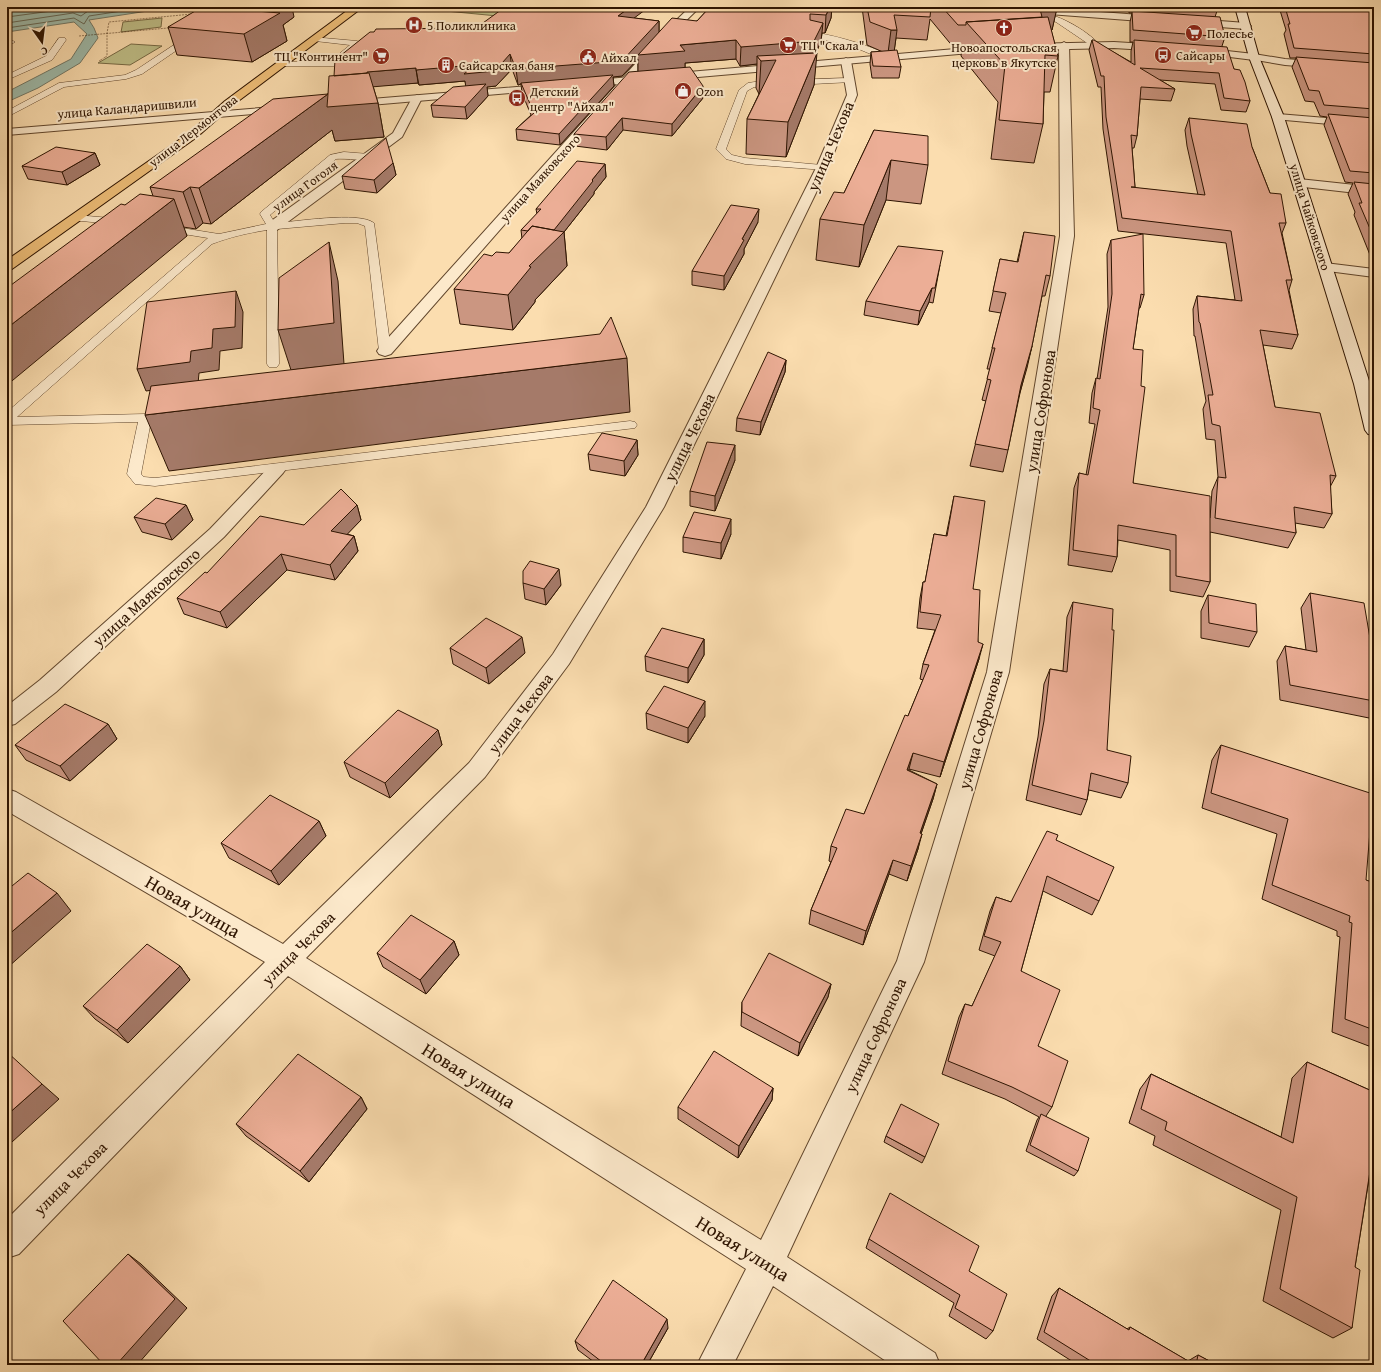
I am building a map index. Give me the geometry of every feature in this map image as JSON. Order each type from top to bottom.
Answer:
[{"type":"main road","name":"улица Лермонтова","points":[[7,266],[192,135],[215,115],[358,7]]},
{"type":"street","name":"улица Маяковского","points":[[385,351],[666,35],[695,7]]},
{"type":"street","points":[[998,7],[1052,13],[1246,26]]},
{"type":"street","name":"улица Чайковского","points":[[1240,7],[1254,57],[1278,116],[1325,267],[1368,385],[1374,430]]},
{"type":"street","name":"улица Софронова","points":[[714,1365],[767,1263],[910,962],[998,672],[1067,236],[1064,45]]},
{"type":"street","points":[[1014,47],[1096,45],[1169,48]]},
{"type":"street","points":[[338,105],[627,80],[848,71],[888,58],[998,48]]},
{"type":"street","points":[[1193,50],[1285,62],[1374,69]]},
{"type":"street","name":"улица Чехова","points":[[7,1242],[286,960],[478,770],[561,659],[654,507],[822,168],[852,95],[848,71]]},
{"type":"street","name":"улица Гоголя","points":[[272,227],[398,135],[418,98]]},
{"type":"street","name":"улица Каландаришвили","points":[[7,132],[299,108]]},
{"type":"street","points":[[1278,116],[1374,125]]},
{"type":"street","points":[[1299,184],[1374,191]]},
{"type":"street","points":[[1325,267],[1374,273]]},
{"type":"street","name":"улица Маяковского","points":[[7,718],[48,686],[217,533],[277,469]]},
{"type":"street","name":"Новая улица","points":[[7,799],[286,960],[767,1263],[923,1365]]},
{"type":"lane","points":[[1004,16],[1052,13],[1096,45]]},
{"type":"lane","points":[[7,114],[62,85],[126,77],[139,72],[204,28]]},
{"type":"lane","points":[[813,35],[870,49],[888,58]]},
{"type":"lane","points":[[282,64],[331,64],[357,43],[315,39]]},
{"type":"lane","points":[[7,78],[49,58],[62,40]]},
{"type":"lane","points":[[822,168],[745,162],[729,157],[721,149],[743,90],[750,86],[761,84],[848,71]]},
{"type":"lane","points":[[273,364],[272,227],[265,214],[333,157],[344,155],[369,157]]},
{"type":"lane","points":[[75,218],[135,224]]},
{"type":"lane","points":[[7,420],[208,242],[218,237],[272,227],[351,220],[364,221],[370,225],[385,351]]},
{"type":"lane","points":[[156,227],[218,237]]},
{"type":"lane","points":[[7,420],[145,418],[184,414]]},
{"type":"lane","points":[[145,418],[134,474],[140,481],[155,482],[277,469],[630,425]]},
{"type":"path","points":[[106,33],[108,22],[195,14]]},
{"type":"path","points":[[78,36],[173,27]]},
{"type":"green space","points":[[404,7],[513,7],[560,22]]},
{"type":"green space","points":[[162,18],[161,27],[121,32],[123,22]]},
{"type":"green space","points":[[131,44],[162,46],[130,65],[98,63]]},
{"type":"water","points":[[7,7],[174,7],[89,20],[98,38],[80,63],[38,88],[7,102],[7,92],[71,59],[87,34],[74,22],[7,32]]},
{"type":"building","points":[[202,7],[262,7],[256,11],[280,13],[244,34],[168,27]]},
{"type":"building","points":[[505,7],[630,7],[618,16],[659,21],[622,61],[516,69],[510,54],[495,71],[464,74],[475,65],[416,70],[416,68],[334,76],[335,60],[370,32],[374,32],[376,29],[476,28]]},
{"type":"building","points":[[710,7],[830,7],[826,15],[810,14],[810,20],[823,23],[814,41],[741,47],[736,40],[680,45],[685,51],[638,55],[672,18],[697,21]]},
{"type":"building","points":[[867,7],[931,7],[930,17],[894,15],[897,30],[891,30],[870,22]]},
{"type":"building","points":[[942,7],[1057,8],[1040,9],[1042,17],[966,22],[966,25],[958,25]]},
{"type":"building","points":[[1285,7],[1374,7],[1374,54],[1294,48],[1288,24],[1290,24]]},
{"type":"building","points":[[1132,11],[1220,17],[1225,37],[1133,30]]},
{"type":"building","points":[[1048,17],[1058,56],[1045,55],[1043,124],[999,120],[1005,65],[966,22]]},
{"type":"building","points":[[1092,40],[1135,65],[1134,40],[1227,47],[1234,69],[1240,70],[1245,82],[1250,101],[1224,98],[1219,73],[1140,68],[1175,89],[1141,87],[1137,136],[1131,135],[1135,187],[1131,187],[1205,195],[1191,134],[1189,118],[1247,124],[1252,147],[1270,193],[1281,194],[1286,223],[1279,223],[1292,280],[1286,280],[1298,335],[1260,330],[1275,407],[1320,413],[1336,476],[1330,475],[1332,514],[1294,507],[1296,533],[1215,518],[1218,477],[1226,478],[1220,426],[1212,424],[1208,395],[1213,395],[1199,322],[1197,296],[1242,301],[1231,231],[1122,218],[1106,117],[1104,76],[1101,76]]},
{"type":"building","points":[[897,50],[901,67],[873,66],[871,52]]},
{"type":"building","points":[[817,53],[788,122],[747,119],[776,60],[761,61],[757,56]]},
{"type":"building","points":[[1296,57],[1374,63],[1374,109],[1324,105],[1319,91],[1309,90]]},
{"type":"building","points":[[690,67],[703,86],[672,124],[622,118],[606,137],[574,134],[629,72]]},
{"type":"building","points":[[369,73],[378,103],[327,107],[329,76]]},
{"type":"building","points":[[613,75],[559,134],[516,129],[534,113],[521,83]]},
{"type":"building","points":[[486,84],[465,107],[431,105],[453,87]]},
{"type":"building","points":[[328,94],[199,188],[190,187],[183,192],[150,187],[273,99]]},
{"type":"building","points":[[1328,114],[1374,118],[1374,173],[1350,171]]},
{"type":"building","points":[[874,130],[928,136],[928,165],[891,160],[864,225],[820,219],[834,192],[844,193]]},
{"type":"building","points":[[386,138],[393,163],[374,180],[342,176]]},
{"type":"building","points":[[56,147],[95,153],[62,172],[22,166]]},
{"type":"building","points":[[577,161],[605,164],[554,230],[532,226],[528,231],[521,230],[541,209],[536,209]]},
{"type":"building","points":[[1354,182],[1374,184],[1374,238],[1359,203],[1362,203]]},
{"type":"building","points":[[140,194],[174,199],[7,328],[7,288],[121,204],[125,205]]},
{"type":"building","points":[[731,205],[759,209],[724,276],[692,271]]},
{"type":"building","points":[[532,226],[564,232],[529,266],[531,267],[508,295],[454,289],[484,254],[492,256],[496,252],[509,253]]},
{"type":"building","points":[[1024,232],[1055,236],[1050,276],[1046,275],[1032,346],[1021,385],[1008,450],[975,444],[991,380],[987,379],[995,348],[992,348],[1006,293],[993,291],[1000,259],[1018,262]]},
{"type":"building","points":[[1143,234],[1144,295],[1141,294],[1133,349],[1143,350],[1141,386],[1145,387],[1133,483],[1210,496],[1210,582],[1176,576],[1176,535],[1118,525],[1117,557],[1073,550],[1079,473],[1088,475],[1100,410],[1093,408],[1096,378],[1100,379],[1112,294],[1111,240]]},
{"type":"building","points":[[329,242],[334,323],[278,330],[279,278]]},
{"type":"building","points":[[898,246],[943,251],[935,288],[932,288],[920,311],[866,301]]},
{"type":"building","points":[[236,291],[235,327],[213,329],[212,348],[191,351],[190,362],[137,369],[147,302]]},
{"type":"building","points":[[611,317],[627,358],[145,415],[151,386],[600,334]]},
{"type":"building","points":[[768,352],[786,360],[761,422],[737,418]]},
{"type":"building","points":[[602,433],[637,440],[624,461],[588,454]]},
{"type":"building","points":[[707,442],[735,445],[715,496],[690,491]]},
{"type":"building","points":[[341,489],[357,505],[331,531],[354,536],[330,565],[281,554],[220,612],[177,598],[205,572],[207,573],[260,516],[304,525]]},
{"type":"building","points":[[954,496],[985,501],[973,589],[980,590],[978,642],[983,644],[944,762],[913,753],[907,770],[937,784],[920,833],[922,834],[911,866],[893,860],[866,931],[811,910],[837,848],[831,846],[846,809],[864,814],[905,715],[908,716],[929,665],[923,664],[941,615],[920,612],[923,582],[925,582],[934,534],[947,536]]},
{"type":"building","points":[[156,498],[186,505],[165,524],[134,517]]},
{"type":"building","points":[[694,512],[731,519],[721,543],[683,537]]},
{"type":"building","points":[[530,561],[559,569],[544,589],[523,583],[523,571]]},
{"type":"building","points":[[1310,593],[1364,603],[1374,662],[1374,701],[1290,685],[1285,646],[1317,652]]},
{"type":"building","points":[[1208,595],[1256,604],[1257,632],[1209,623]]},
{"type":"building","points":[[1073,602],[1113,609],[1112,630],[1114,630],[1107,750],[1131,756],[1128,783],[1091,773],[1087,800],[1032,785],[1044,721],[1050,669],[1067,672]]},
{"type":"building","points":[[486,618],[522,637],[486,668],[450,648]]},
{"type":"building","points":[[662,628],[704,639],[688,668],[645,656]]},
{"type":"building","points":[[664,686],[705,701],[688,728],[646,713]]},
{"type":"building","points":[[65,704],[108,724],[60,766],[15,745]]},
{"type":"building","points":[[398,710],[438,730],[385,783],[344,762]]},
{"type":"building","points":[[1221,745],[1373,794],[1366,880],[1374,883],[1374,1030],[1345,1019],[1352,923],[1349,922],[1350,916],[1272,885],[1288,819],[1211,793]]},
{"type":"building","points":[[270,795],[319,821],[271,871],[221,843]]},
{"type":"building","points":[[1047,831],[1058,835],[1056,840],[1114,867],[1099,901],[1047,876],[1021,971],[1060,990],[1038,1046],[1068,1061],[1052,1107],[1012,1087],[948,1061],[965,1004],[972,1006],[1001,942],[984,936],[996,897],[1011,902]]},
{"type":"building","points":[[28,873],[57,893],[7,936],[7,890]]},
{"type":"building","points":[[411,915],[454,941],[420,980],[377,953]]},
{"type":"building","points":[[147,944],[180,966],[117,1030],[83,1006]]},
{"type":"building","points":[[769,953],[831,984],[800,1043],[742,1012],[742,1002]]},
{"type":"building","points":[[714,1051],[773,1088],[739,1146],[678,1107]]},
{"type":"building","points":[[7,1052],[42,1084],[7,1115]]},
{"type":"building","points":[[298,1054],[361,1097],[300,1171],[236,1124]]},
{"type":"building","points":[[1307,1062],[1374,1092],[1374,1153],[1373,1152],[1355,1267],[1360,1270],[1352,1328],[1280,1289],[1297,1197],[1165,1130],[1167,1122],[1141,1109],[1151,1074],[1293,1143]]},
{"type":"building","points":[[901,1104],[939,1124],[925,1157],[886,1136]]},
{"type":"building","points":[[1041,1114],[1089,1138],[1078,1171],[1030,1145]]},
{"type":"building","points":[[890,1193],[979,1246],[969,1271],[1007,1294],[993,1331],[955,1308],[960,1295],[869,1239]]},
{"type":"building","points":[[128,1254],[175,1299],[116,1365],[104,1365],[63,1321]]},
{"type":"building","points":[[613,1280],[667,1319],[641,1365],[606,1365],[575,1341]]},
{"type":"building","points":[[1059,1288],[1129,1330],[1130,1327],[1195,1365],[1097,1365],[1044,1332]]},
{"type":"building","points":[[1198,1355],[1217,1365],[1196,1365]]},
{"type":"place","name":"5 Поликлиника","points":[[414,25]]},
{"type":"place","name":"Новоапостольская церковь в Якутске","points":[[1004,28]]},
{"type":"place","name":"Полесье","points":[[1194,33]]},
{"type":"place","name":"ТЦ \"Скала\"","points":[[788,45]]},
{"type":"place","name":"Сайсары","points":[[1163,55]]},
{"type":"place","name":"ТЦ \"Континент\"","points":[[381,56]]},
{"type":"place","name":"Айхал","points":[[588,57]]},
{"type":"place","name":"Сайсарская баня","points":[[446,65]]},
{"type":"place","name":"Ozon","points":[[683,91]]},
{"type":"place","name":"Детский центр \"Айхал\"","points":[[517,98]]}]
